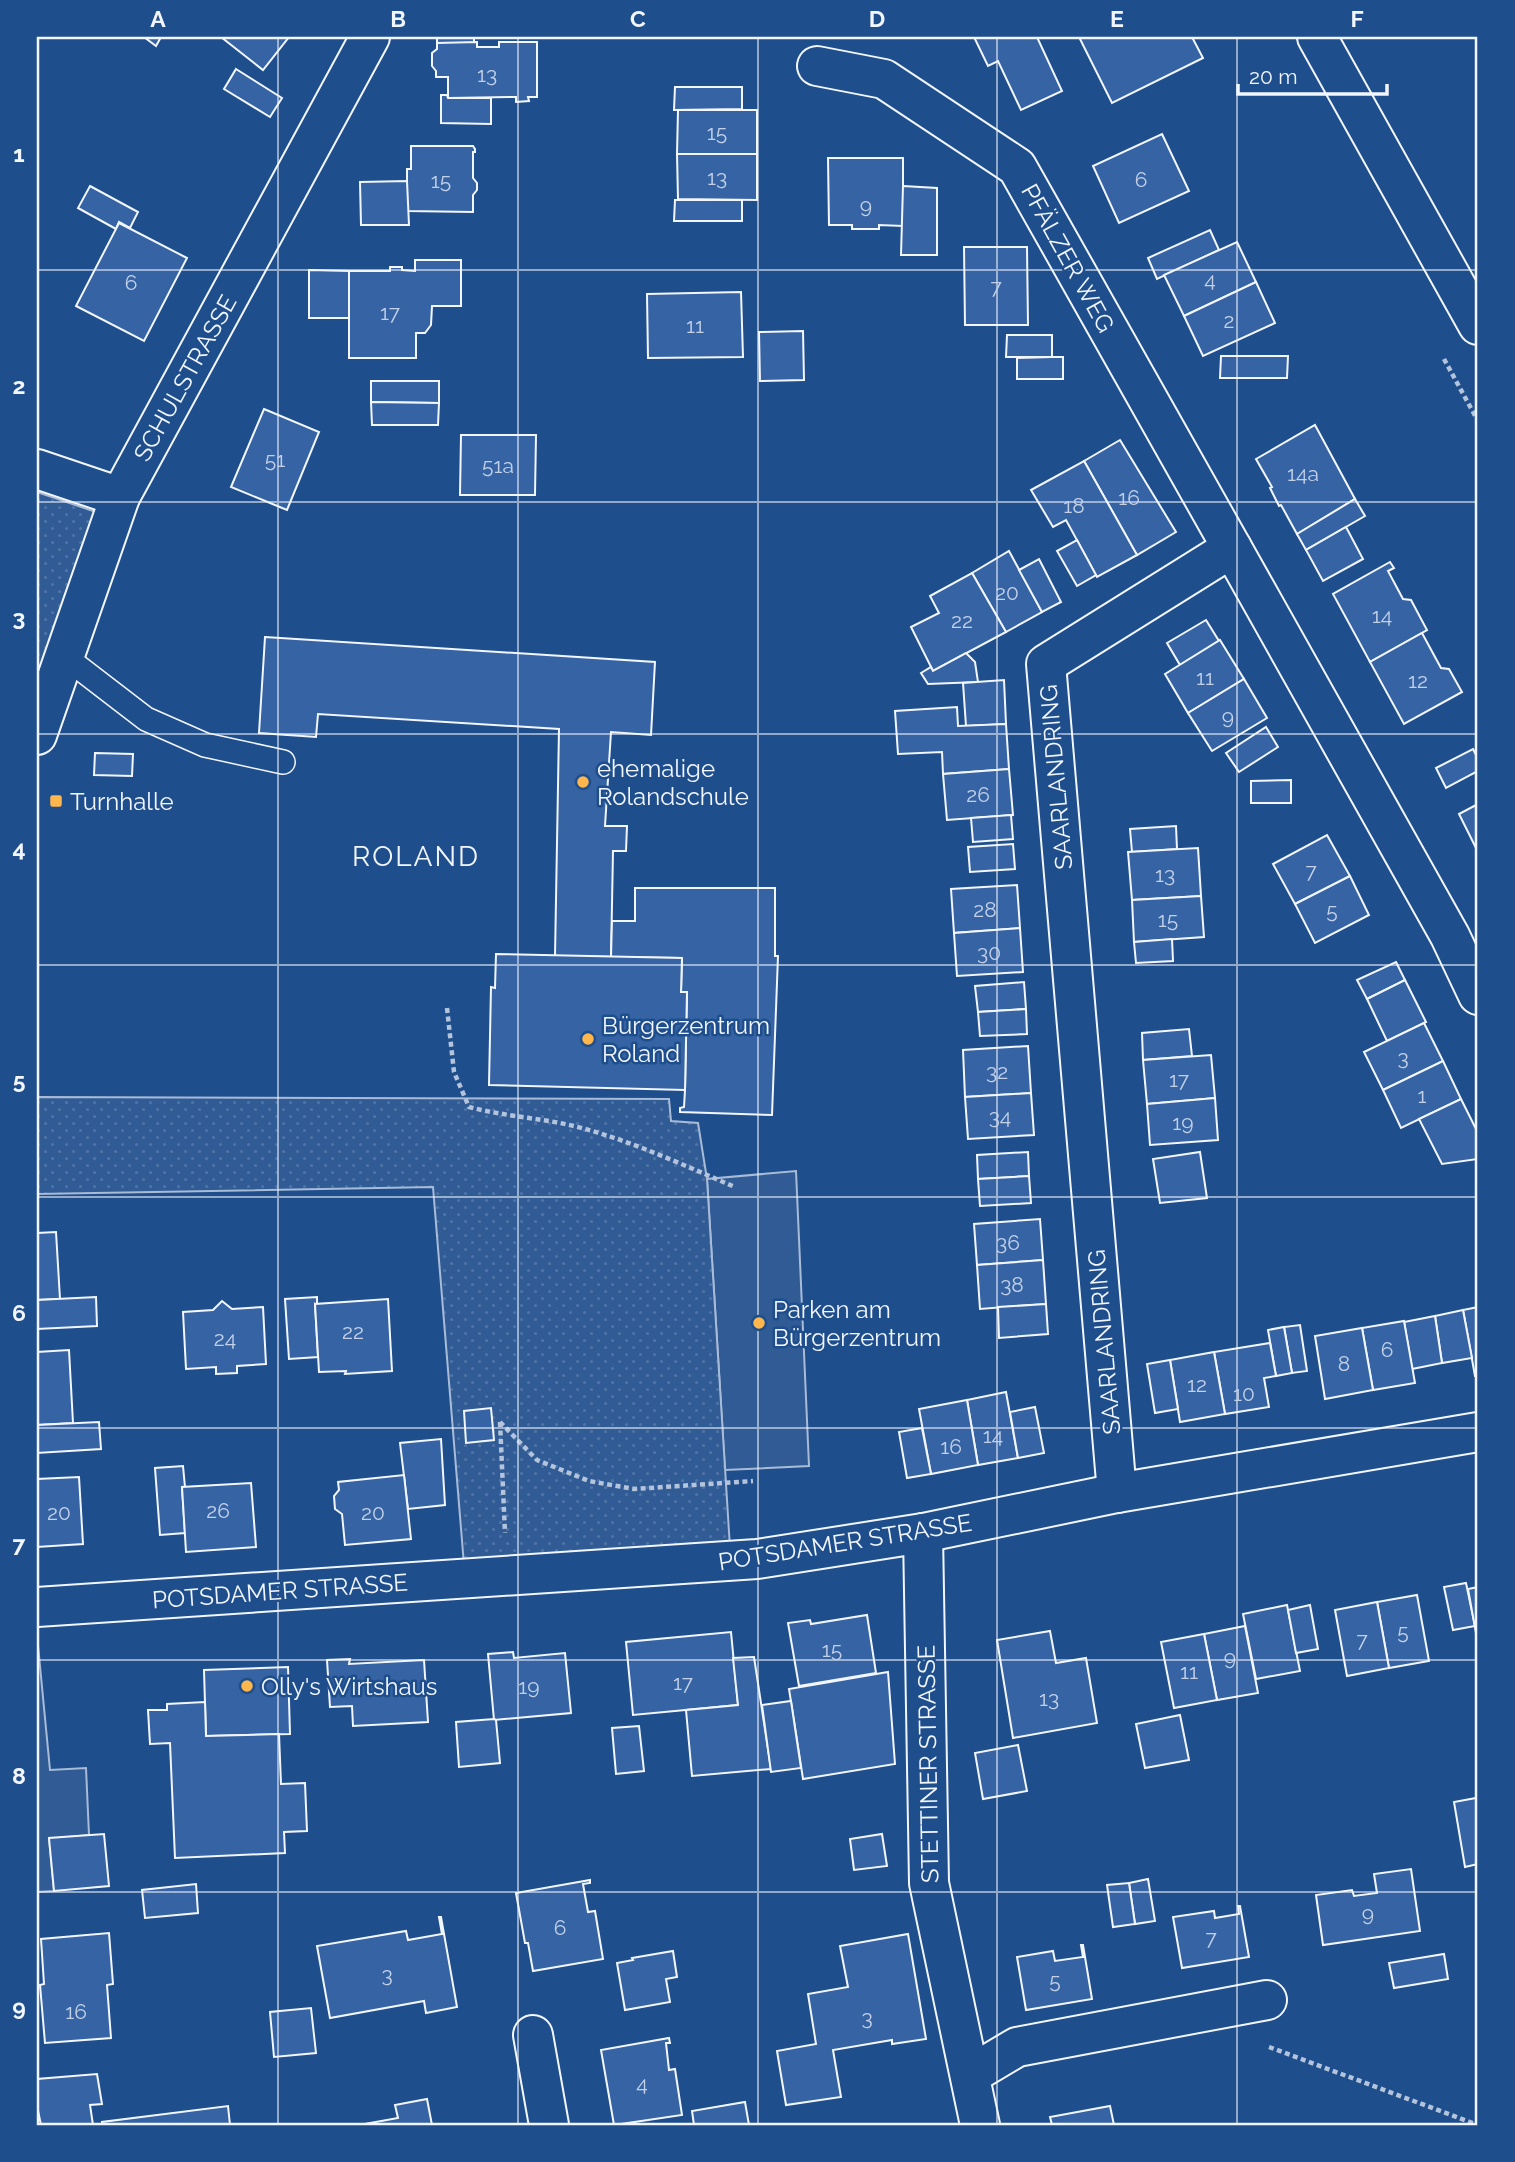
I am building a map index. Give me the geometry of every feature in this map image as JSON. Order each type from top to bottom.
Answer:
[{"type":"street","name":"SCHULSTRASSE","points":[[37,735],[120,497],[370,37]]},
{"type":"street","points":[[1317,37],[1478,325]]},
{"type":"street","name":"PFÄLZER WEG","points":[[817,66],[884,79],[1017,167],[1232,548]]},
{"type":"street","points":[[37,469],[120,497]]},
{"type":"street","points":[[1232,548],[1450,936],[1478,995]]},
{"type":"street","name":"SAARLANDRING","points":[[1117,1493],[1046,664],[1232,548]]},
{"type":"street","name":"POTSDAMER STRASSE","points":[[37,1607],[757,1559],[923,1533],[1117,1493],[1478,1432]]},
{"type":"street","name":"STETTINER STRASSE","points":[[923,1533],[929,1883],[979,2125]]},
{"type":"street","points":[[970,2075],[1017,2047],[1267,2000]]},
{"type":"street","points":[[533,2035],[549,2125]]},
{"type":"lane","points":[[64,656],[146,719],[205,745],[283,762]]},
{"type":"path","points":[[447,1008],[454,1072],[469,1107],[574,1126],[656,1153],[735,1187]]},
{"type":"path","points":[[506,1576],[500,1422],[537,1460],[589,1481],[634,1489],[752,1481]]},
{"type":"path","points":[[1262,2044],[1478,2125]]},
{"type":"shaded area","points":[[37,492],[99,513],[37,699]]},
{"type":"shaded area","points":[[37,1097],[669,1099],[671,1121],[698,1123],[707,1179],[730,1548],[464,1565],[433,1187],[37,1194]]},
{"type":"shaded area","name":"Parken am Bürgerzentrum","points":[[796,1171],[809,1466],[725,1470],[707,1179]]},
{"type":"shaded area","points":[[37,1635],[50,1770],[86,1768],[89,1835],[49,1839],[54,1891],[37,1892]]},
{"type":"building","points":[[144,37],[161,37],[156,46]]},
{"type":"building","points":[[221,37],[289,37],[263,70]]},
{"type":"building","points":[[437,37],[474,37],[474,43],[437,43]]},
{"type":"building","points":[[974,37],[1037,37],[1062,91],[1021,110],[998,61],[988,66]]},
{"type":"building","points":[[1079,37],[1192,37],[1203,58],[1112,103]]},
{"type":"building","points":[[477,42],[477,47],[499,47],[499,42],[537,42],[537,97],[516,102],[516,97],[448,98],[448,77],[436,77],[432,66],[432,53],[437,49],[437,43]]},
{"type":"building","points":[[236,69],[282,98],[270,117],[224,89]]},
{"type":"building","points":[[675,87],[742,87],[742,109],[674,110]]},
{"type":"building","points":[[441,95],[447,95],[448,98],[491,98],[491,124],[441,123]]},
{"type":"building","points":[[678,110],[757,110],[757,154],[677,154]]},
{"type":"building","points":[[1162,134],[1189,191],[1119,223],[1093,166]]},
{"type":"building","points":[[411,146],[473,146],[473,178],[477,183],[477,190],[473,195],[473,212],[407,211],[407,169],[411,169]]},
{"type":"building","points":[[677,154],[757,154],[757,200],[678,199]]},
{"type":"building","points":[[828,158],[903,158],[903,226],[879,225],[879,229],[852,229],[852,225],[829,225]]},
{"type":"building","points":[[407,181],[409,225],[361,225],[360,182]]},
{"type":"building","points":[[90,186],[138,212],[130,228],[119,222],[116,229],[78,208]]},
{"type":"building","points":[[903,186],[937,188],[937,255],[901,255]]},
{"type":"building","points":[[675,200],[742,200],[742,221],[674,221]]},
{"type":"building","points":[[119,223],[187,258],[144,341],[76,306]]},
{"type":"building","points":[[1210,230],[1219,250],[1157,279],[1148,258]]},
{"type":"building","points":[[1237,242],[1256,282],[1184,316],[1164,275]]},
{"type":"building","points":[[964,247],[1027,247],[1028,325],[965,325]]},
{"type":"building","points":[[415,260],[461,260],[461,306],[432,306],[431,325],[425,333],[416,333],[416,358],[349,358],[349,271],[390,271],[390,267],[402,267],[402,270],[415,271]]},
{"type":"building","points":[[309,270],[349,271],[349,318],[309,318]]},
{"type":"building","points":[[1256,282],[1275,323],[1203,356],[1184,316]]},
{"type":"building","points":[[741,292],[743,357],[648,358],[647,294]]},
{"type":"building","points":[[803,331],[804,380],[760,381],[759,332]]},
{"type":"building","points":[[1007,335],[1052,335],[1052,357],[1006,357]]},
{"type":"building","points":[[1221,356],[1288,356],[1287,378],[1220,378]]},
{"type":"building","points":[[1063,357],[1063,379],[1017,379],[1017,358]]},
{"type":"building","points":[[371,381],[439,381],[439,403],[371,402]]},
{"type":"building","points":[[371,402],[439,403],[438,425],[372,425]]},
{"type":"building","points":[[264,409],[319,432],[287,510],[231,487]]},
{"type":"building","points":[[1315,425],[1355,499],[1297,534],[1281,505],[1279,506],[1256,459]]},
{"type":"building","points":[[461,435],[536,435],[535,495],[460,495]]},
{"type":"building","points":[[1120,440],[1176,532],[1137,555],[1084,461]]},
{"type":"building","points":[[1084,461],[1137,555],[1097,577],[1066,520],[1053,527],[1031,490]]},
{"type":"building","points":[[1355,499],[1365,516],[1306,550],[1297,534]]},
{"type":"building","points":[[1346,527],[1363,559],[1323,581],[1306,550]]},
{"type":"building","points":[[1077,540],[1096,575],[1077,586],[1057,551]]},
{"type":"building","points":[[1009,551],[1042,612],[1006,632],[972,573]]},
{"type":"building","points":[[1039,559],[1061,602],[1042,612],[1019,570]]},
{"type":"building","points":[[1390,562],[1394,568],[1388,571],[1403,599],[1411,600],[1427,630],[1370,662],[1333,594]]},
{"type":"building","points":[[972,573],[1006,632],[933,671],[911,627],[939,613],[930,596]]},
{"type":"building","points":[[1206,620],[1219,641],[1180,665],[1167,643]]},
{"type":"building","points":[[1422,633],[1441,668],[1449,669],[1462,692],[1404,724],[1370,662]]},
{"type":"building","name":"ehemalige Rolandschule","points":[[265,637],[655,662],[651,735],[611,732],[605,826],[627,826],[626,851],[613,851],[611,957],[555,956],[559,729],[318,714],[316,737],[259,733]]},
{"type":"building","points":[[1220,640],[1244,679],[1188,713],[1165,674]]},
{"type":"building","points":[[966,653],[975,662],[978,682],[928,684],[921,673],[931,667],[933,671]]},
{"type":"building","points":[[1244,679],[1267,718],[1212,751],[1188,713]]},
{"type":"building","points":[[1004,680],[1006,724],[966,726],[963,683]]},
{"type":"building","points":[[957,707],[958,726],[1006,724],[1009,769],[943,774],[942,752],[898,754],[895,711]]},
{"type":"building","points":[[1266,727],[1278,747],[1239,772],[1226,753]]},
{"type":"building","points":[[1473,749],[1478,759],[1478,771],[1446,788],[1436,768]]},
{"type":"building","points":[[95,753],[133,754],[132,776],[94,775]]},
{"type":"building","points":[[1009,769],[1013,815],[947,820],[943,774]]},
{"type":"building","points":[[1291,780],[1291,803],[1251,803],[1251,781]]},
{"type":"building","points":[[1478,804],[1478,852],[1459,814]]},
{"type":"building","points":[[1011,815],[1013,839],[973,842],[971,818]]},
{"type":"building","points":[[1176,826],[1177,849],[1132,852],[1130,829]]},
{"type":"building","points":[[1327,835],[1350,876],[1295,904],[1273,864]]},
{"type":"building","points":[[1013,844],[1015,869],[970,872],[968,847]]},
{"type":"building","points":[[1198,848],[1201,896],[1132,900],[1128,852]]},
{"type":"building","points":[[1350,876],[1369,915],[1315,943],[1295,904]]},
{"type":"building","points":[[1017,885],[1020,928],[954,933],[951,889]]},
{"type":"building","points":[[635,888],[775,888],[775,956],[778,956],[772,1115],[680,1112],[680,1108],[684,1107],[685,1090],[687,992],[681,992],[682,958],[611,957],[612,921],[635,921]]},
{"type":"building","points":[[1201,896],[1204,937],[1134,942],[1132,900]]},
{"type":"building","points":[[1020,928],[1023,972],[957,976],[954,933]]},
{"type":"building","points":[[1172,939],[1173,961],[1136,963],[1134,942]]},
{"type":"building","name":"Bürgerzentrum Roland","points":[[496,954],[682,958],[681,992],[687,992],[685,1090],[489,1085],[491,987],[495,988]]},
{"type":"building","points":[[1396,962],[1405,980],[1367,999],[1357,980]]},
{"type":"building","points":[[1405,980],[1426,1022],[1387,1041],[1367,999]]},
{"type":"building","points":[[1024,982],[1026,1009],[978,1012],[975,986]]},
{"type":"building","points":[[1026,1009],[1027,1034],[980,1036],[978,1012]]},
{"type":"building","points":[[1424,1023],[1443,1061],[1383,1090],[1364,1052]]},
{"type":"building","points":[[1189,1029],[1192,1056],[1143,1060],[1142,1033]]},
{"type":"building","points":[[1028,1046],[1031,1093],[965,1097],[963,1050]]},
{"type":"building","points":[[1211,1055],[1215,1098],[1147,1104],[1143,1060]]},
{"type":"building","points":[[1443,1061],[1461,1099],[1401,1128],[1383,1090]]},
{"type":"building","points":[[1031,1093],[1034,1135],[968,1139],[965,1097]]},
{"type":"building","points":[[1215,1098],[1218,1140],[1150,1145],[1147,1104]]},
{"type":"building","points":[[1461,1099],[1478,1133],[1478,1159],[1442,1164],[1419,1119]]},
{"type":"building","points":[[1028,1152],[1029,1176],[978,1179],[977,1155]]},
{"type":"building","points":[[1200,1152],[1207,1198],[1160,1203],[1153,1159]]},
{"type":"building","points":[[1029,1176],[1031,1203],[980,1206],[978,1179]]},
{"type":"building","points":[[1040,1219],[1043,1260],[977,1265],[974,1224]]},
{"type":"building","points":[[56,1232],[60,1299],[37,1300],[37,1233]]},
{"type":"building","points":[[1043,1260],[1046,1304],[980,1309],[977,1265]]},
{"type":"building","points":[[96,1297],[97,1326],[37,1329],[37,1300]]},
{"type":"building","points":[[317,1297],[317,1305],[315,1304],[318,1357],[289,1359],[285,1299]]},
{"type":"building","points":[[388,1299],[392,1371],[345,1374],[346,1371],[319,1372],[315,1304]]},
{"type":"building","points":[[222,1301],[232,1309],[263,1307],[266,1364],[237,1366],[237,1373],[216,1374],[216,1367],[186,1369],[183,1312],[213,1310]]},
{"type":"building","points":[[1046,1304],[1048,1334],[999,1338],[998,1307]]},
{"type":"building","points":[[1478,1307],[1478,1376],[1475,1376],[1463,1310]]},
{"type":"building","points":[[1463,1310],[1472,1358],[1442,1363],[1435,1316]]},
{"type":"building","points":[[1435,1316],[1442,1363],[1412,1369],[1404,1322]]},
{"type":"building","points":[[1404,1321],[1415,1383],[1373,1390],[1362,1328]]},
{"type":"building","points":[[1300,1325],[1307,1371],[1292,1373],[1284,1327]]},
{"type":"building","points":[[1284,1327],[1292,1373],[1276,1376],[1268,1330]]},
{"type":"building","points":[[1362,1328],[1373,1390],[1325,1399],[1315,1336]]},
{"type":"building","points":[[1270,1343],[1276,1376],[1264,1378],[1269,1407],[1225,1414],[1214,1352]]},
{"type":"building","points":[[69,1350],[73,1423],[37,1425],[37,1352]]},
{"type":"building","points":[[1214,1352],[1225,1414],[1180,1422],[1170,1360]]},
{"type":"building","points":[[1170,1360],[1178,1409],[1155,1413],[1147,1364]]},
{"type":"building","points":[[1006,1392],[1018,1458],[978,1465],[967,1400]]},
{"type":"building","points":[[967,1400],[978,1465],[931,1474],[919,1409]]},
{"type":"building","points":[[1035,1407],[1044,1453],[1018,1458],[1010,1412]]},
{"type":"building","points":[[491,1408],[494,1440],[466,1443],[464,1411]]},
{"type":"building","points":[[99,1422],[101,1449],[37,1453],[37,1425]]},
{"type":"building","points":[[922,1428],[931,1474],[907,1478],[899,1432]]},
{"type":"building","points":[[441,1439],[445,1505],[408,1509],[400,1443]]},
{"type":"building","points":[[183,1466],[185,1533],[160,1535],[155,1468]]},
{"type":"building","points":[[404,1475],[411,1539],[345,1545],[342,1514],[335,1509],[334,1496],[339,1490],[338,1482]]},
{"type":"building","points":[[79,1477],[83,1544],[37,1547],[37,1479]]},
{"type":"building","points":[[251,1483],[256,1547],[186,1552],[182,1487]]},
{"type":"building","points":[[1466,1583],[1475,1626],[1453,1630],[1444,1587]]},
{"type":"building","points":[[1478,1587],[1478,1632],[1476,1633],[1468,1589]]},
{"type":"building","points":[[1417,1595],[1429,1661],[1389,1668],[1377,1602]]},
{"type":"building","points":[[1377,1602],[1389,1668],[1347,1676],[1335,1610]]},
{"type":"building","points":[[1287,1605],[1300,1671],[1256,1679],[1243,1614]]},
{"type":"building","points":[[1310,1605],[1318,1649],[1296,1653],[1288,1610]]},
{"type":"building","points":[[867,1615],[876,1673],[799,1686],[788,1623],[810,1620],[811,1624]]},
{"type":"building","points":[[1245,1626],[1258,1693],[1217,1700],[1204,1634]]},
{"type":"building","points":[[1050,1631],[1056,1663],[1086,1658],[1097,1723],[1013,1738],[997,1640]]},
{"type":"building","points":[[731,1632],[738,1705],[633,1715],[626,1642]]},
{"type":"building","points":[[1204,1634],[1217,1700],[1174,1708],[1161,1642]]},
{"type":"building","points":[[513,1652],[514,1658],[565,1653],[571,1713],[494,1720],[488,1654]]},
{"type":"building","points":[[754,1657],[771,1769],[692,1776],[686,1710],[738,1705],[733,1658]]},
{"type":"building","points":[[350,1659],[349,1664],[424,1660],[428,1722],[353,1726],[352,1706],[330,1707],[327,1660]]},
{"type":"building","name":"Olly's Wirtshaus","points":[[288,1667],[290,1734],[206,1736],[204,1670]]},
{"type":"building","points":[[888,1672],[895,1764],[803,1779],[789,1689]]},
{"type":"building","points":[[791,1701],[801,1768],[771,1772],[762,1705]]},
{"type":"building","points":[[205,1702],[206,1736],[279,1734],[281,1784],[305,1783],[307,1831],[284,1832],[285,1853],[175,1858],[170,1743],[150,1744],[148,1710],[167,1710],[167,1704]]},
{"type":"building","points":[[1180,1715],[1189,1760],[1145,1768],[1136,1724]]},
{"type":"building","points":[[494,1719],[500,1763],[459,1767],[456,1722]]},
{"type":"building","points":[[639,1726],[644,1771],[616,1774],[612,1728]]},
{"type":"building","points":[[1018,1745],[1027,1791],[983,1799],[975,1753]]},
{"type":"building","points":[[1476,1798],[1478,1864],[1465,1867],[1454,1802]]},
{"type":"building","points":[[104,1834],[109,1886],[54,1891],[49,1838]]},
{"type":"building","points":[[882,1834],[887,1866],[854,1870],[850,1839]]},
{"type":"building","points":[[1411,1869],[1420,1931],[1323,1945],[1316,1895],[1352,1890],[1354,1896],[1377,1893],[1374,1874]]},
{"type":"building","points":[[1148,1879],[1155,1921],[1135,1924],[1129,1883]]},
{"type":"building","points":[[590,1880],[590,1883],[583,1884],[588,1912],[595,1911],[603,1959],[533,1971],[516,1893]]},
{"type":"building","points":[[1129,1883],[1135,1924],[1113,1927],[1107,1885]]},
{"type":"building","points":[[196,1884],[198,1913],[145,1918],[142,1890]]},
{"type":"building","points":[[1238,1906],[1249,1957],[1182,1968],[1173,1917],[1214,1911],[1215,1918],[1239,1914]]},
{"type":"building","points":[[439,1917],[457,2007],[426,2013],[424,2001],[330,2018],[317,1946],[406,1931],[408,1940],[442,1934]]},
{"type":"building","points":[[109,1933],[113,1984],[107,1985],[111,2038],[45,2043],[40,1985],[44,1984],[41,1939]]},
{"type":"building","points":[[908,1934],[926,2039],[892,2044],[892,2040],[833,2050],[841,2097],[786,2105],[777,2051],[816,2044],[808,1994],[848,1987],[840,1946]]},
{"type":"building","points":[[1081,1945],[1092,1999],[1026,2010],[1017,1957],[1053,1951],[1055,1961],[1083,1957]]},
{"type":"building","points":[[673,1951],[677,1977],[666,1979],[670,2002],[625,2010],[617,1963]]},
{"type":"building","points":[[1444,1954],[1448,1979],[1394,1988],[1389,1963]]},
{"type":"building","points":[[311,2008],[316,2053],[274,2057],[270,2012]]},
{"type":"building","points":[[669,2038],[670,2043],[666,2043],[669,2070],[675,2069],[682,2115],[614,2125],[601,2050]]},
{"type":"building","points":[[97,2074],[102,2104],[90,2105],[93,2125],[41,2125],[37,2106],[37,2079]]},
{"type":"building","points":[[427,2099],[432,2125],[359,2125],[398,2118],[395,2105]]},
{"type":"building","points":[[745,2102],[749,2125],[694,2125],[692,2111]]},
{"type":"building","points":[[228,2106],[230,2125],[102,2125],[102,2122]]},
{"type":"building","points":[[1110,2106],[1114,2125],[1052,2125],[1050,2117]]},
{"type":"place","name":"ehemalige Rolandschule","points":[[583,782]]},
{"type":"place","name":"Turnhalle","points":[[56,801]]},
{"type":"place","name":"Bürgerzentrum Roland","points":[[588,1039]]},
{"type":"place","name":"Parken am Bürgerzentrum","points":[[759,1323]]},
{"type":"place","name":"Olly's Wirtshaus","points":[[247,1686]]},
{"type":"district","name":"ROLAND","points":[[416,856]]}]
